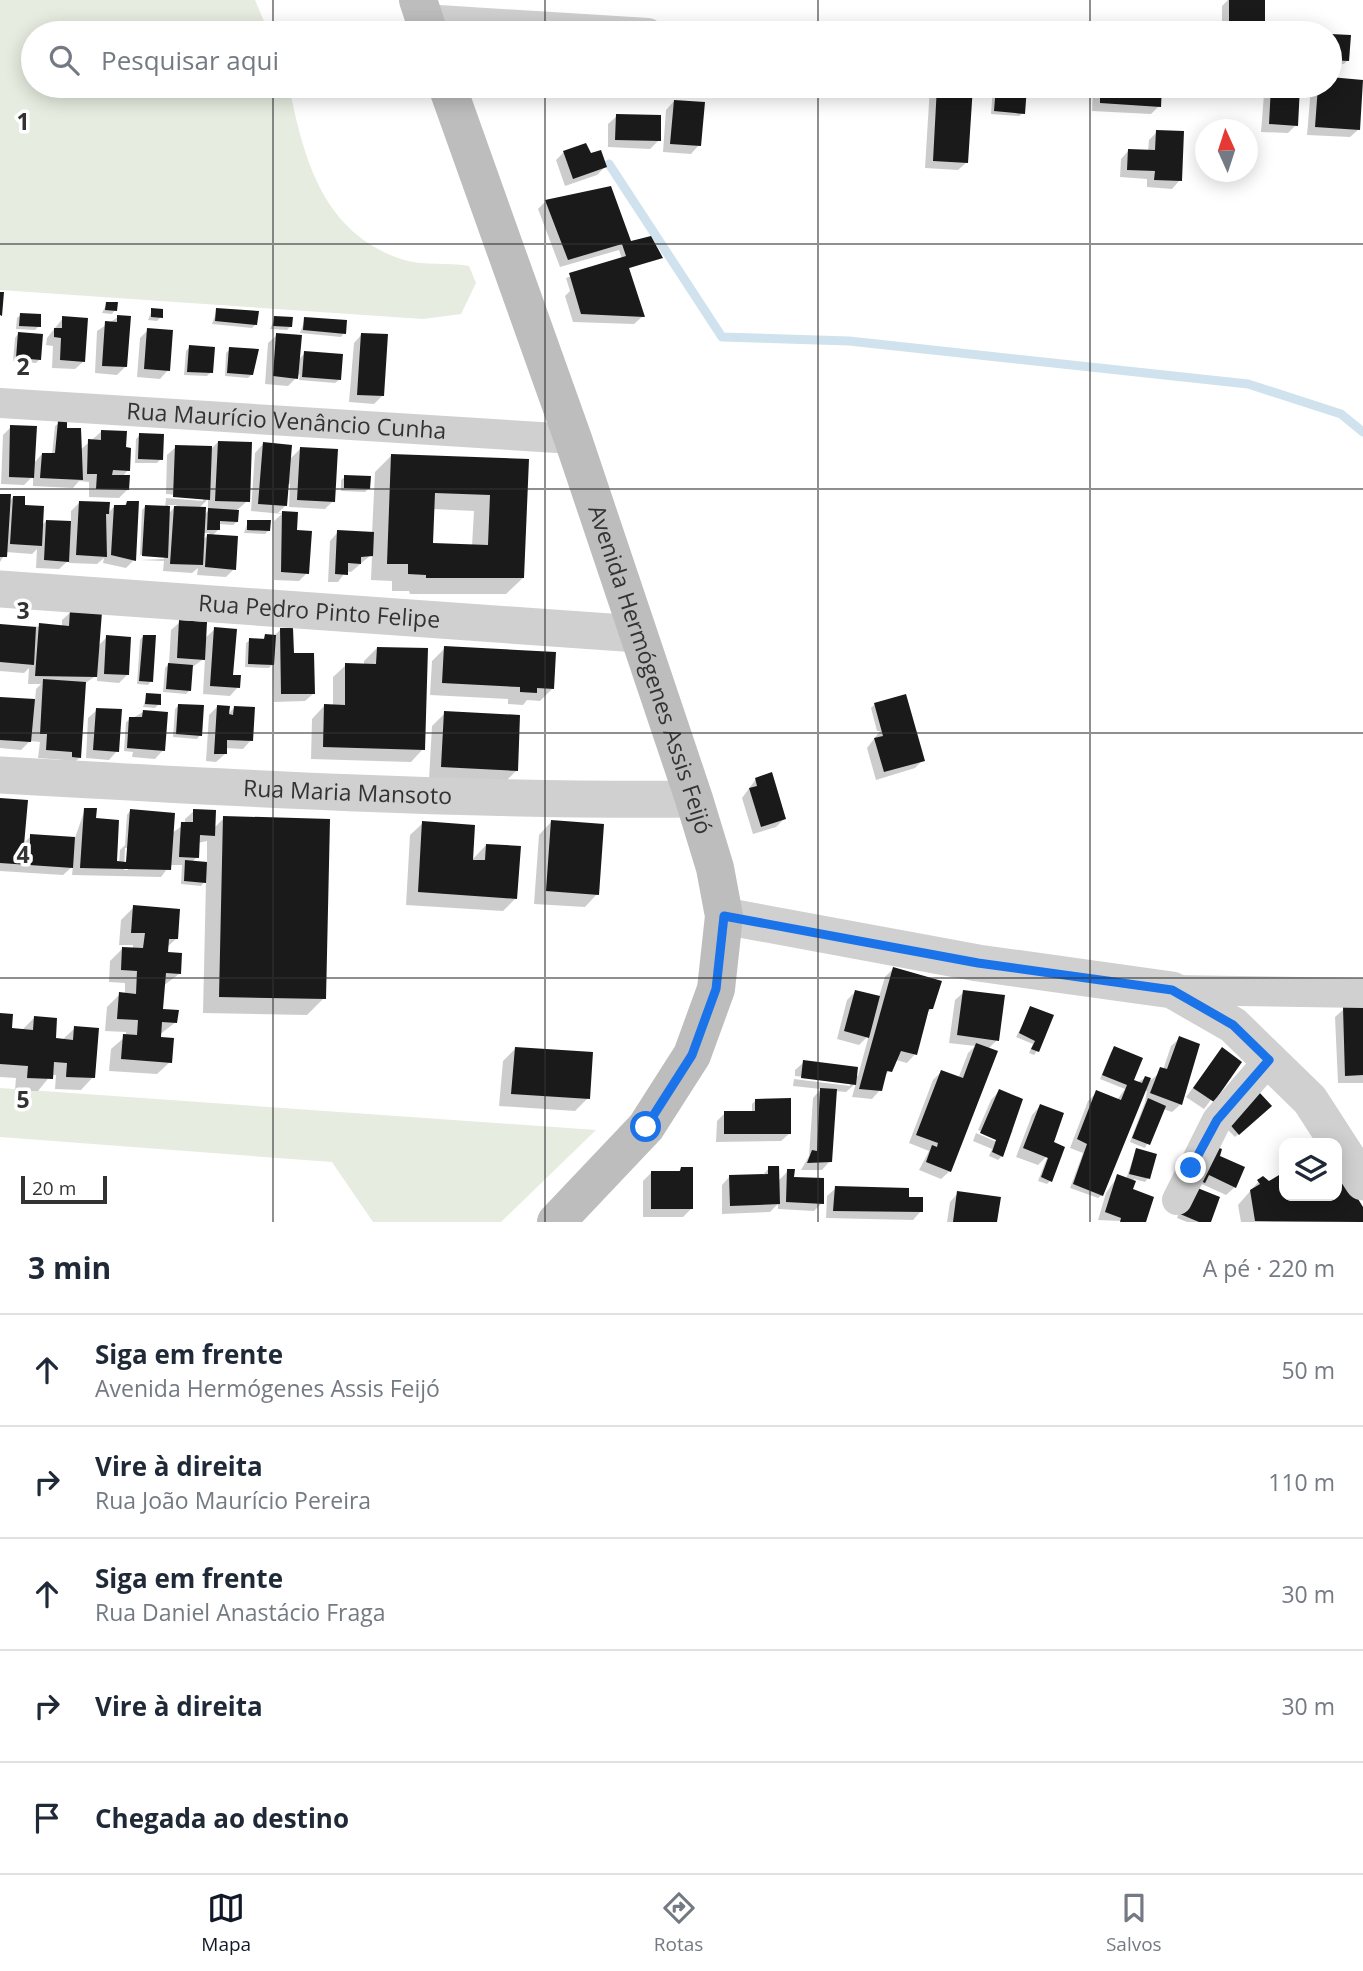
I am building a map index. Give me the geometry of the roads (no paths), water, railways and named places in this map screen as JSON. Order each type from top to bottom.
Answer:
[{"type":"main road","name":"Avenida Hermógenes Assis Feijó","points":[[451,98],[573,439],[694,799],[715,868],[724,916],[716,989],[692,1055],[646,1127],[556,1222]]},
{"type":"street","points":[[423,17],[479,21]]},
{"type":"street","name":"Rua Maurício Venâncio Cunha","points":[[0,403],[573,439]]},
{"type":"street","name":"Rua Pedro Pinto Felipe","points":[[0,589],[638,634]]},
{"type":"street","name":"Rua Maria Mansoto","points":[[0,775],[346,795],[504,800],[694,799]]},
{"type":"street","points":[[724,916],[978,963],[1172,990],[1363,993]]},
{"type":"street","points":[[1172,990],[1233,1025],[1310,1100],[1363,1182]]},
{"type":"street","points":[[1178,1200],[1217,1120],[1269,1060]]},
{"type":"waterway","points":[[609,164],[722,337],[849,341],[1248,384],[1341,414],[1363,432]]}]
